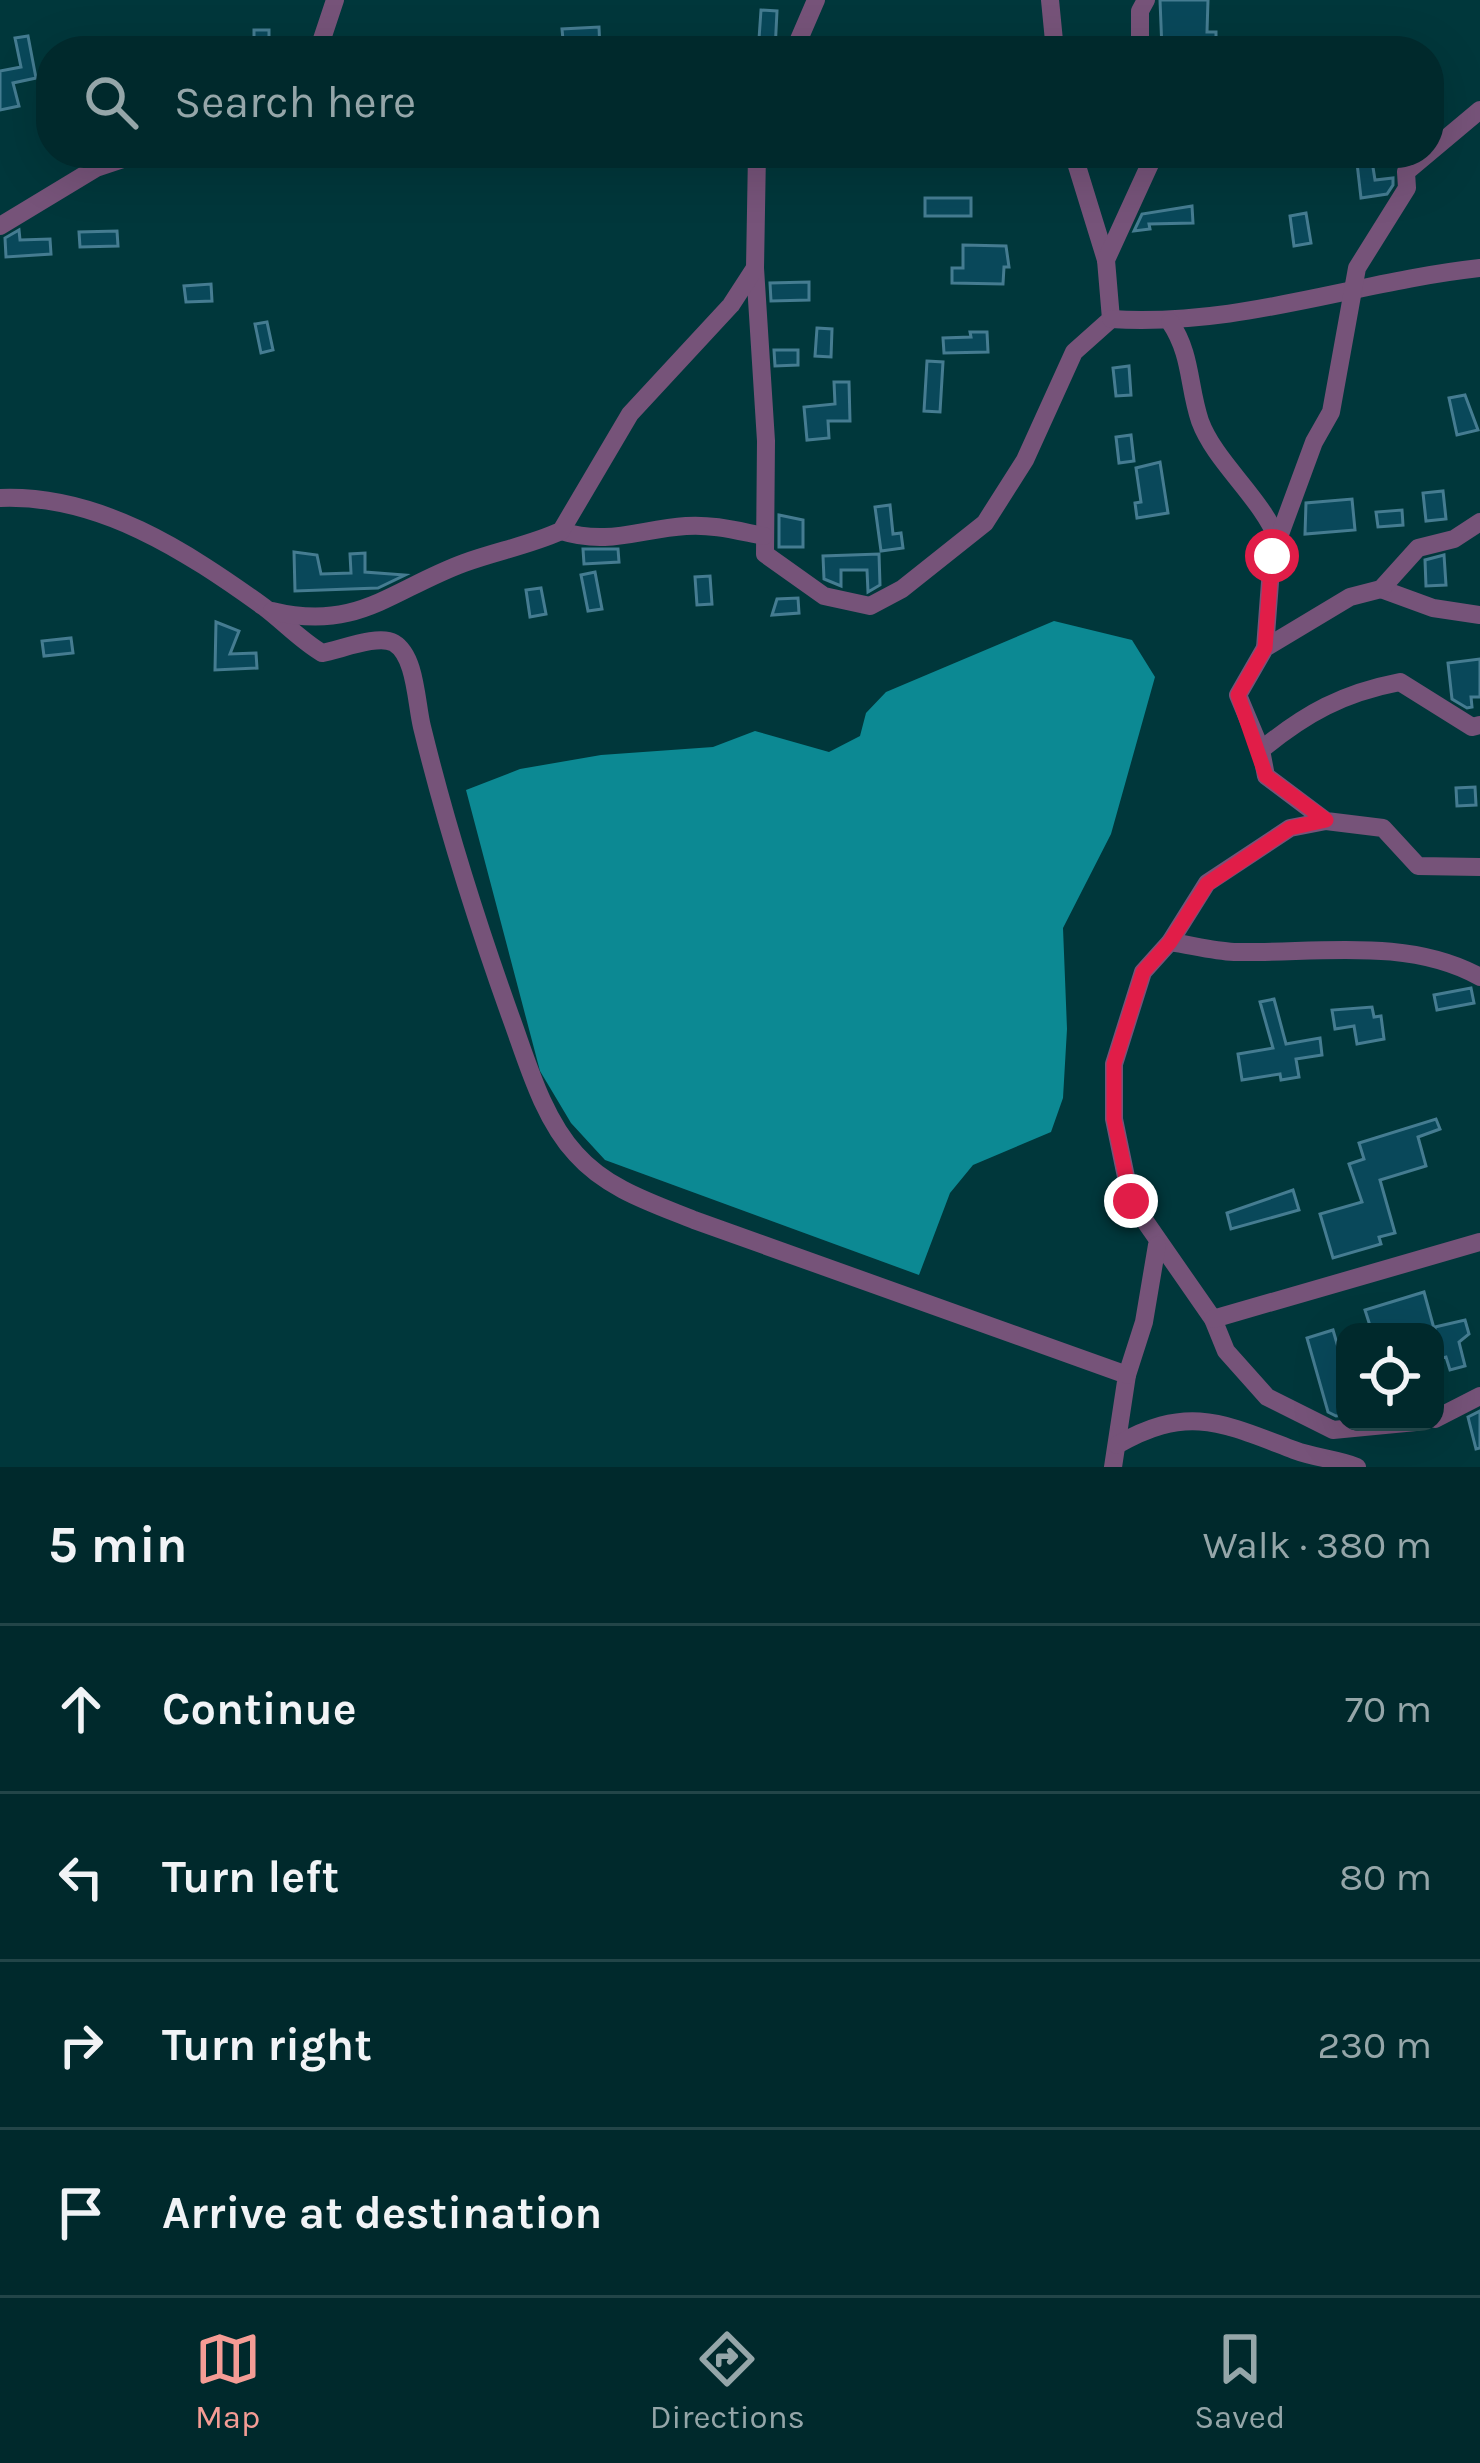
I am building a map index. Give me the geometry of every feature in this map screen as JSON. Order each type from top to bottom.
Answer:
[{"type":"street","points":[[323,36],[335,0]]},
{"type":"street","points":[[800,36],[816,0]]},
{"type":"street","points":[[1050,0],[1054,36]]},
{"type":"street","points":[[1140,36],[1140,11],[1146,0]]},
{"type":"street","points":[[1444,140],[1480,110]]},
{"type":"street","points":[[0,226],[96,168]]},
{"type":"street","points":[[757,168],[755,268],[766,440],[765,554],[824,596],[848,604],[884,601],[985,523],[1025,460],[1074,352],[1111,319],[1170,322],[1349,295],[1480,268]]},
{"type":"street","points":[[1078,168],[1106,260],[1111,319]]},
{"type":"street","points":[[1106,260],[1148,168]]},
{"type":"street","points":[[1326,820],[1266,776],[1238,695],[1265,648],[1278,539],[1314,442],[1331,412],[1349,295],[1368,246],[1407,188],[1406,172],[1411,168]]},
{"type":"street","points":[[561,531],[630,414],[731,305],[755,268]]},
{"type":"street","points":[[1170,322],[1187,348],[1201,424],[1265,509],[1278,539]]},
{"type":"street","points":[[0,498],[68,503],[138,526],[268,609],[322,653],[385,640],[398,644],[409,662],[431,764],[483,938],[534,1079],[558,1132],[602,1177],[651,1203],[1127,1375]]},
{"type":"street","points":[[1265,648],[1350,597],[1381,589],[1418,548],[1454,539],[1480,522]]},
{"type":"street","points":[[268,609],[298,617],[353,614],[466,562],[561,531],[621,540],[683,526],[713,526],[764,536]]},
{"type":"street","points":[[1381,589],[1433,608],[1480,615]]},
{"type":"street","points":[[1261,751],[1308,712],[1353,691],[1400,682],[1472,727],[1480,725]]},
{"type":"street","points":[[1336,1430],[1267,1397],[1226,1351],[1213,1319],[1157,1245],[1131,1201],[1114,1119],[1114,1064],[1143,972],[1170,942],[1207,884],[1290,828],[1326,820],[1383,828],[1418,866],[1480,867]]},
{"type":"street","points":[[1170,942],[1232,952],[1327,947],[1366,951],[1462,967],[1480,977]]},
{"type":"street","points":[[1213,1319],[1480,1242]]},
{"type":"street","points":[[1113,1467],[1127,1375],[1144,1322],[1157,1245]]},
{"type":"street","points":[[1444,1414],[1480,1396]]},
{"type":"street","points":[[1117,1444],[1163,1421],[1186,1418],[1238,1427],[1357,1467]]},
{"type":"water","points":[[1054,621],[1132,640],[1155,677],[1111,834],[1063,928],[1067,1029],[1063,1098],[1051,1132],[973,1165],[950,1193],[919,1275],[605,1160],[571,1123],[540,1071],[466,790],[520,769],[601,755],[713,747],[755,731],[829,752],[860,736],[866,713],[886,692]]},
{"type":"building","points":[[1160,0],[1208,0],[1207,32],[1216,32],[1216,36],[1161,36]]},
{"type":"building","points":[[761,10],[777,11],[776,36],[759,36]]},
{"type":"building","points":[[599,27],[599,36],[563,36],[562,29]]},
{"type":"building","points":[[28,36],[36,78],[13,83],[19,106],[0,110],[0,71],[21,67],[15,38]]},
{"type":"building","points":[[1358,168],[1373,168],[1375,180],[1393,178],[1387,194],[1361,198]]},
{"type":"building","points":[[925,198],[971,198],[971,216],[925,216]]},
{"type":"building","points":[[1192,206],[1193,223],[1149,224],[1150,229],[1134,231],[1142,214]]},
{"type":"building","points":[[1306,213],[1311,243],[1294,246],[1290,216]]},
{"type":"building","points":[[19,230],[20,240],[50,239],[51,254],[6,257],[5,238]]},
{"type":"building","points":[[117,231],[118,246],[80,247],[79,232]]},
{"type":"building","points":[[963,245],[1006,246],[1009,267],[1004,267],[1003,284],[952,283],[952,268],[963,268]]},
{"type":"building","points":[[809,282],[809,300],[771,301],[770,283]]},
{"type":"building","points":[[211,284],[212,301],[186,302],[184,286]]},
{"type":"building","points":[[267,322],[273,350],[261,353],[255,324]]},
{"type":"building","points":[[817,328],[832,329],[831,357],[815,356]]},
{"type":"building","points":[[970,332],[987,332],[988,352],[944,353],[943,338],[971,337]]},
{"type":"building","points":[[774,350],[798,350],[798,365],[775,366]]},
{"type":"building","points":[[927,361],[943,362],[940,412],[924,411]]},
{"type":"building","points":[[1129,366],[1131,395],[1116,396],[1113,368]]},
{"type":"building","points":[[834,382],[849,382],[850,421],[828,421],[829,438],[807,440],[804,407],[835,404]]},
{"type":"building","points":[[1465,395],[1478,430],[1457,435],[1449,398]]},
{"type":"building","points":[[1131,435],[1134,461],[1119,463],[1116,437]]},
{"type":"building","points":[[1160,462],[1168,513],[1137,518],[1135,503],[1141,502],[1136,468]]},
{"type":"building","points":[[1443,491],[1446,519],[1426,521],[1423,493]]},
{"type":"building","points":[[1352,499],[1355,530],[1305,534],[1306,503]]},
{"type":"building","points":[[890,505],[893,534],[901,533],[903,548],[881,551],[875,507]]},
{"type":"building","points":[[1402,510],[1403,525],[1378,527],[1376,512]]},
{"type":"building","points":[[779,515],[803,520],[803,547],[779,547]]},
{"type":"building","points":[[583,549],[618,549],[619,562],[584,564]]},
{"type":"building","points":[[294,552],[317,555],[321,574],[351,573],[350,554],[365,553],[365,572],[405,575],[378,588],[295,591]]},
{"type":"building","points":[[879,554],[880,585],[868,592],[867,570],[841,570],[841,586],[824,579],[823,556]]},
{"type":"building","points":[[1444,555],[1446,585],[1426,586],[1425,560]]},
{"type":"building","points":[[595,572],[602,609],[588,611],[581,575]]},
{"type":"building","points":[[710,576],[712,604],[697,605],[695,577]]},
{"type":"building","points":[[541,588],[546,614],[530,617],[526,590]]},
{"type":"building","points":[[798,598],[799,613],[772,615],[777,599]]},
{"type":"building","points":[[216,622],[239,631],[230,654],[256,653],[257,668],[215,670]]},
{"type":"building","points":[[71,638],[73,653],[44,656],[42,641]]},
{"type":"building","points":[[1480,659],[1480,697],[1471,697],[1472,707],[1467,708],[1452,699],[1448,663]]},
{"type":"building","points":[[1475,787],[1476,805],[1457,806],[1456,788]]},
{"type":"building","points":[[1471,988],[1474,1003],[1437,1010],[1434,995]]},
{"type":"building","points":[[1274,999],[1286,1044],[1320,1038],[1322,1055],[1296,1059],[1299,1077],[1281,1080],[1280,1074],[1242,1080],[1238,1054],[1273,1048],[1260,1002]]},
{"type":"building","points":[[1372,1007],[1374,1017],[1381,1016],[1384,1039],[1357,1044],[1354,1026],[1335,1029],[1332,1010]]},
{"type":"building","points":[[1436,1119],[1440,1129],[1418,1137],[1426,1166],[1380,1180],[1395,1233],[1379,1237],[1381,1244],[1333,1258],[1320,1214],[1362,1202],[1349,1164],[1364,1159],[1359,1143]]},
{"type":"building","points":[[1293,1190],[1299,1210],[1231,1229],[1227,1213]]},
{"type":"building","points":[[1424,1292],[1433,1323],[1369,1323],[1365,1310]]},
{"type":"building","points":[[1465,1320],[1469,1334],[1459,1342],[1465,1366],[1450,1370],[1444,1358],[1444,1325]]},
{"type":"building","points":[[1333,1330],[1336,1416],[1328,1412],[1307,1338]]},
{"type":"building","points":[[1480,1411],[1480,1448],[1476,1449],[1468,1417]]},
{"type":"route","points":[[1131,1201],[1114,1119],[1114,1064],[1143,972],[1170,942],[1207,884],[1290,828],[1326,820],[1266,776],[1238,695],[1265,648],[1272,556]]}]
